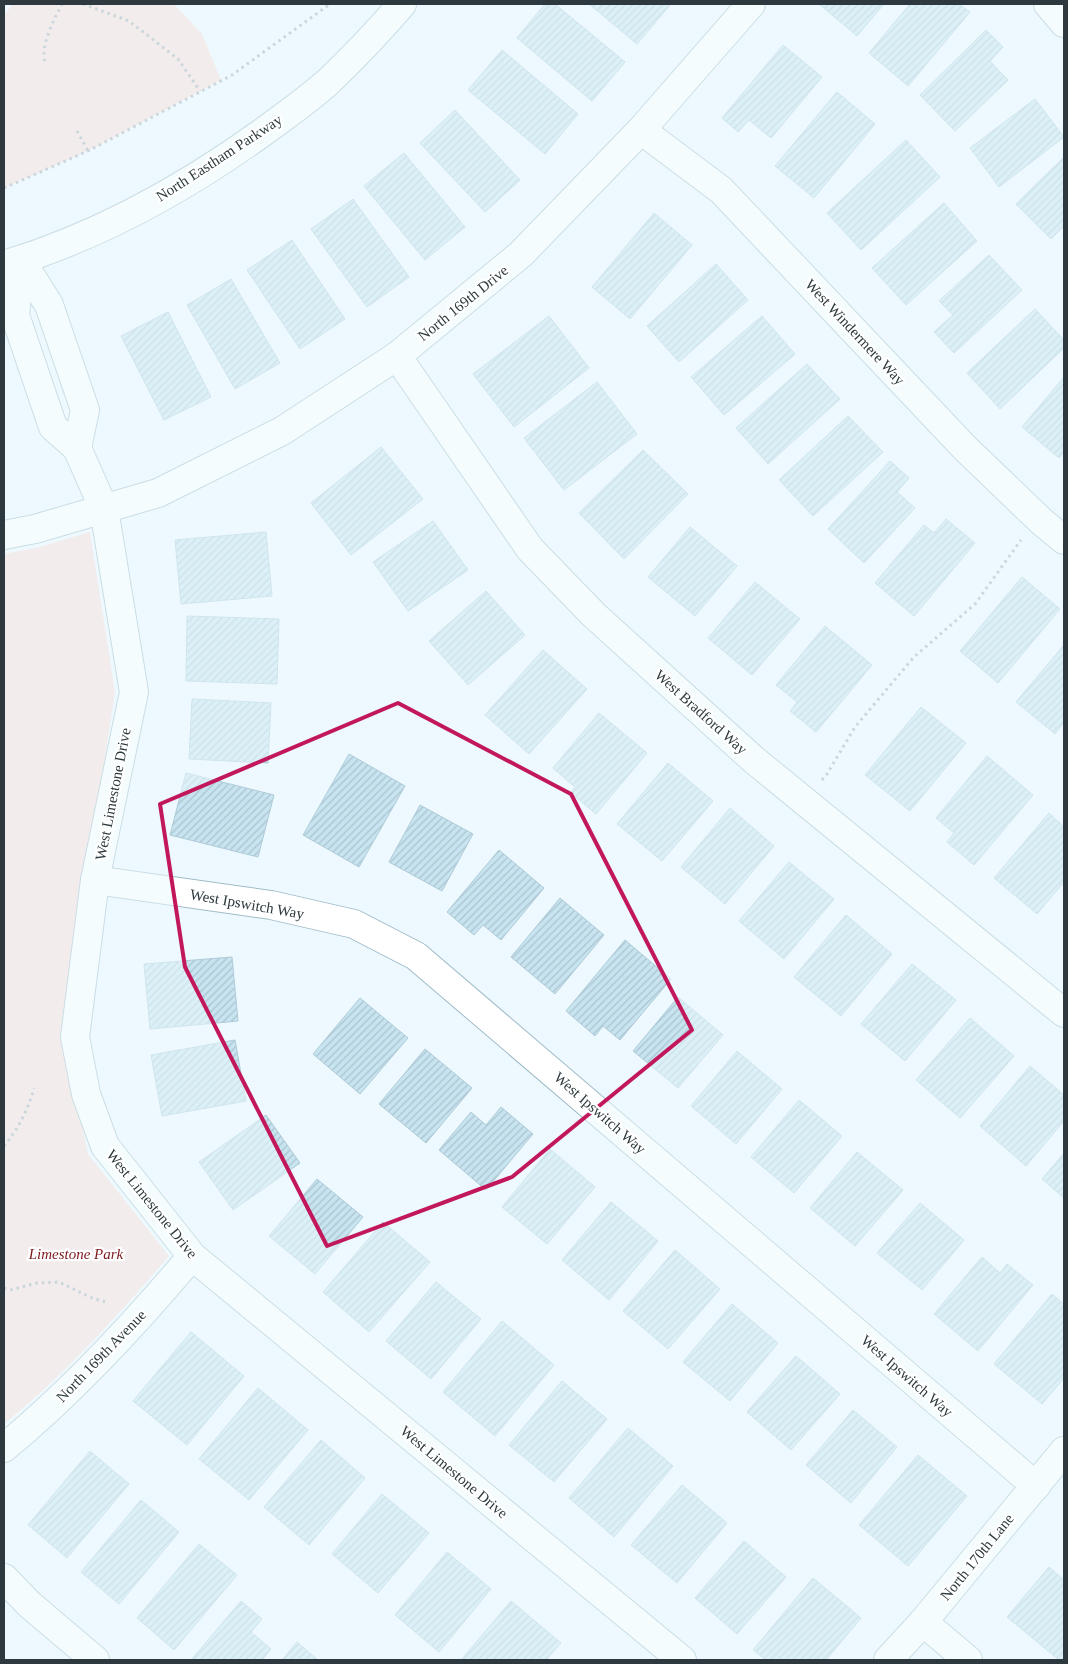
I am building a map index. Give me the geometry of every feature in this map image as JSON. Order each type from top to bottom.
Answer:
[{"type":"street","name":"North Eastham Parkway","points":[[12,262],[106,225],[179,188],[235,152],[328,82],[374,37],[402,4]]},
{"type":"street","name":"North 169th Drive","points":[[4,536],[35,529],[158,493],[282,431],[397,356],[522,254],[641,130],[751,4]]},
{"type":"street","points":[[1048,4],[1064,23]]},
{"type":"street","name":"West Windermere Way","points":[[641,130],[721,190],[964,448],[1041,521],[1064,540]]},
{"type":"street","points":[[12,262],[49,306],[85,410],[77,448]]},
{"type":"street","name":"West Limestone Drive","points":[[12,262],[15,315],[53,427],[77,448],[104,509],[134,692],[95,880],[75,1037],[86,1094],[105,1146],[192,1256],[682,1660]]},
{"type":"street","name":"West Bradford Way","points":[[397,356],[530,549],[594,615],[754,760],[1064,1013]]},
{"type":"street","name":"West Ipswitch Way","points":[[95,880],[280,907],[354,924],[416,956],[1036,1486]]},
{"type":"street","name":"North 169th Avenue","points":[[4,1448],[35,1422],[125,1334],[192,1256]]},
{"type":"street","name":"North 170th Lane","points":[[888,1660],[923,1622],[1064,1452]]},
{"type":"street","points":[[4,1578],[29,1604],[95,1660]]},
{"type":"street","points":[[923,1622],[968,1660]]},
{"type":"path","points":[[45,61],[43,55],[52,22],[62,4]]},
{"type":"path","points":[[84,4],[129,21],[137,27],[178,59],[200,91]]},
{"type":"path","points":[[4,188],[88,151],[232,75],[330,4]]},
{"type":"path","points":[[77,131],[88,151]]},
{"type":"path","points":[[803,800],[827,774],[855,727],[914,657],[975,604],[1024,536],[1041,521]]},
{"type":"path","points":[[4,1146],[29,1106],[34,1088]]},
{"type":"path","points":[[4,1288],[10,1290],[37,1283],[59,1282],[92,1298],[106,1302]]},
{"type":"highlighted area","points":[[398,703],[571,794],[692,1030],[512,1177],[327,1246],[185,967],[160,804]]},
{"type":"green space","points":[[13,4],[174,4],[202,34],[221,80],[88,151],[4,188],[4,15]]},
{"type":"green space","name":"Limestone Park","points":[[90,532],[115,692],[88,869],[68,1054],[88,1154],[169,1256],[70,1365],[4,1424],[4,554],[39,547]]},
{"type":"building","points":[[545,4],[555,4],[625,62],[592,101],[517,38]]},
{"type":"building","points":[[589,4],[668,4],[670,5],[637,44]]},
{"type":"building","points":[[821,4],[884,4],[857,36]]},
{"type":"building","points":[[910,4],[959,4],[970,12],[908,86],[869,53]]},
{"type":"building","points":[[986,30],[1003,47],[990,61],[1008,80],[955,131],[920,95]]},
{"type":"building","points":[[783,45],[822,77],[771,138],[749,120],[738,132],[722,118]]},
{"type":"building","points":[[502,50],[578,114],[545,154],[468,90]]},
{"type":"building","points":[[837,92],[875,124],[814,198],[775,166]]},
{"type":"building","points":[[1035,99],[1064,137],[999,187],[970,148]]},
{"type":"building","points":[[455,110],[520,180],[485,212],[420,143]]},
{"type":"building","points":[[906,140],[940,177],[861,250],[827,213]]},
{"type":"building","points":[[404,153],[465,227],[425,260],[364,186]]},
{"type":"building","points":[[1064,157],[1064,226],[1051,239],[1016,204]]},
{"type":"building","points":[[353,199],[409,277],[367,307],[311,229]]},
{"type":"building","points":[[944,203],[977,241],[906,305],[872,268]]},
{"type":"building","points":[[654,213],[692,245],[630,319],[592,287]]},
{"type":"building","points":[[292,240],[345,319],[300,349],[247,270]]},
{"type":"building","points":[[989,255],[1022,290],[954,353],[934,332],[953,315],[939,301]]},
{"type":"building","points":[[716,264],[748,300],[679,362],[647,326]]},
{"type":"building","points":[[231,279],[280,363],[235,389],[187,305]]},
{"type":"building","points":[[1035,309],[1064,340],[1064,348],[1000,409],[967,373]]},
{"type":"building","points":[[168,312],[211,397],[164,420],[121,336]]},
{"type":"building","points":[[549,316],[589,368],[514,427],[473,374]]},
{"type":"building","points":[[762,316],[795,354],[724,415],[691,377]]},
{"type":"building","points":[[807,364],[840,399],[768,464],[736,428]]},
{"type":"building","points":[[1064,377],[1064,452],[1059,458],[1022,427]]},
{"type":"building","points":[[597,382],[637,434],[564,490],[524,438]]},
{"type":"building","points":[[848,416],[883,452],[813,516],[779,480]]},
{"type":"building","points":[[381,447],[423,499],[351,555],[311,503]]},
{"type":"building","points":[[643,450],[688,494],[624,559],[579,513]]},
{"type":"building","points":[[890,461],[909,478],[897,492],[915,508],[864,563],[828,529]]},
{"type":"building","points":[[946,519],[975,543],[914,616],[875,583],[924,525],[934,533]]},
{"type":"building","points":[[433,521],[468,570],[408,611],[373,562]]},
{"type":"building","points":[[690,527],[737,566],[695,616],[648,577]]},
{"type":"building","points":[[266,532],[272,596],[181,604],[175,540]]},
{"type":"building","points":[[1022,577],[1060,609],[998,683],[960,651]]},
{"type":"building","points":[[755,582],[800,619],[752,675],[708,638]]},
{"type":"building","points":[[486,591],[525,635],[468,685],[429,641]]},
{"type":"building","points":[[187,616],[279,619],[277,684],[186,681]]},
{"type":"building","points":[[825,626],[872,665],[816,732],[790,711],[797,702],[776,685]]},
{"type":"building","points":[[1064,645],[1064,722],[1055,734],[1016,702]]},
{"type":"building","points":[[543,650],[587,689],[529,754],[485,715]]},
{"type":"building","points":[[192,699],[271,703],[268,763],[189,759]]},
{"type":"building","points":[[921,707],[966,743],[910,811],[865,775]]},
{"type":"building","points":[[599,713],[647,753],[596,814],[571,793],[575,787],[553,768]]},
{"type":"building","points":[[349,754],[405,786],[359,867],[303,835]]},
{"type":"building","points":[[987,756],[1033,795],[974,865],[947,842],[954,833],[936,818]]},
{"type":"building","points":[[668,763],[713,801],[662,861],[617,824]]},
{"type":"building","points":[[186,773],[274,795],[258,857],[170,835]]},
{"type":"building","points":[[420,805],[473,834],[442,891],[389,862]]},
{"type":"building","points":[[730,808],[774,846],[725,904],[681,867]]},
{"type":"building","points":[[1049,813],[1064,827],[1064,882],[1037,914],[994,878]]},
{"type":"building","points":[[499,850],[544,888],[501,940],[483,925],[474,935],[447,912]]},
{"type":"building","points":[[789,862],[834,899],[784,959],[739,921]]},
{"type":"building","points":[[560,898],[604,935],[555,994],[511,957]]},
{"type":"building","points":[[846,915],[892,954],[841,1016],[794,977]]},
{"type":"building","points":[[625,940],[671,979],[620,1040],[603,1026],[595,1036],[566,1011]]},
{"type":"building","points":[[232,957],[238,1021],[150,1029],[144,964]]},
{"type":"building","points":[[912,964],[956,1000],[905,1061],[861,1024]]},
{"type":"building","points":[[678,997],[723,1035],[678,1088],[633,1051]]},
{"type":"building","points":[[360,998],[408,1038],[360,1094],[313,1054]]},
{"type":"building","points":[[970,1018],[1014,1056],[960,1118],[916,1080]]},
{"type":"building","points":[[235,1040],[246,1101],[162,1116],[151,1055]]},
{"type":"building","points":[[425,1049],[472,1088],[426,1143],[379,1104]]},
{"type":"building","points":[[737,1051],[782,1089],[736,1144],[691,1106]]},
{"type":"building","points":[[1030,1066],[1064,1095],[1064,1121],[1026,1166],[980,1126]]},
{"type":"building","points":[[799,1100],[842,1136],[794,1193],[751,1157]]},
{"type":"building","points":[[501,1107],[533,1134],[486,1190],[439,1150],[471,1112],[486,1125]]},
{"type":"building","points":[[266,1115],[300,1163],[233,1210],[199,1162]]},
{"type":"building","points":[[550,1149],[595,1187],[547,1244],[502,1207]]},
{"type":"building","points":[[857,1152],[903,1190],[855,1246],[810,1208]]},
{"type":"building","points":[[1064,1153],[1064,1198],[1042,1179]]},
{"type":"building","points":[[317,1179],[363,1217],[315,1274],[269,1236]]},
{"type":"building","points":[[611,1202],[658,1241],[609,1300],[562,1260]]},
{"type":"building","points":[[920,1203],[964,1240],[922,1290],[877,1253]]},
{"type":"building","points":[[383,1222],[430,1262],[369,1332],[323,1292]]},
{"type":"building","points":[[675,1250],[720,1289],[668,1349],[623,1311]]},
{"type":"building","points":[[982,1257],[1000,1273],[1007,1264],[1033,1285],[978,1351],[934,1314]]},
{"type":"building","points":[[436,1282],[481,1319],[431,1379],[386,1341]]},
{"type":"building","points":[[1052,1294],[1064,1304],[1064,1378],[1042,1404],[994,1364]]},
{"type":"building","points":[[732,1304],[778,1343],[730,1401],[683,1362]]},
{"type":"building","points":[[502,1321],[554,1365],[495,1436],[443,1392]]},
{"type":"building","points":[[191,1332],[244,1376],[187,1445],[133,1401]]},
{"type":"building","points":[[796,1356],[840,1394],[791,1450],[747,1412]]},
{"type":"building","points":[[562,1381],[607,1419],[554,1482],[509,1445]]},
{"type":"building","points":[[258,1388],[308,1430],[249,1500],[199,1459]]},
{"type":"building","points":[[853,1410],[897,1447],[851,1503],[806,1465]]},
{"type":"building","points":[[628,1428],[673,1466],[614,1537],[569,1498]]},
{"type":"building","points":[[321,1440],[365,1478],[309,1545],[264,1507]]},
{"type":"building","points":[[90,1451],[129,1484],[67,1558],[28,1525]]},
{"type":"building","points":[[918,1455],[967,1496],[908,1566],[859,1525]]},
{"type":"building","points":[[682,1485],[727,1523],[677,1583],[631,1545]]},
{"type":"building","points":[[382,1494],[429,1533],[378,1593],[332,1554]]},
{"type":"building","points":[[141,1500],[179,1532],[119,1604],[81,1572]]},
{"type":"building","points":[[744,1541],[786,1577],[737,1634],[695,1598]]},
{"type":"building","points":[[199,1544],[237,1575],[174,1650],[137,1618]]},
{"type":"building","points":[[447,1552],[491,1589],[439,1652],[395,1615]]},
{"type":"building","points":[[1049,1567],[1064,1580],[1064,1660],[1059,1660],[1007,1617]]},
{"type":"building","points":[[813,1578],[861,1618],[826,1660],[766,1660],[753,1650]]},
{"type":"building","points":[[241,1601],[262,1619],[251,1632],[271,1649],[262,1660],[191,1660]]},
{"type":"building","points":[[511,1601],[561,1643],[546,1660],[461,1660]]},
{"type":"building","points":[[297,1642],[318,1660],[282,1660]]}]
